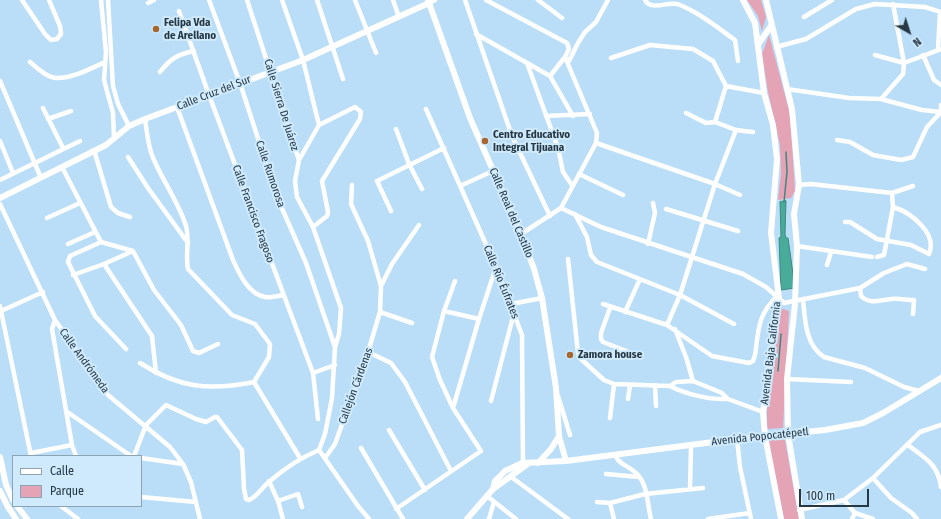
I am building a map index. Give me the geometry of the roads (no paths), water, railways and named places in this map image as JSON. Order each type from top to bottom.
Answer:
[{"type":"street","points":[[22,0],[45,34],[51,40],[57,39],[61,34],[60,26],[49,0]]},
{"type":"street","points":[[114,137],[113,113],[104,80],[106,52],[101,0],[108,0],[114,86],[118,104],[129,126]]},
{"type":"street","points":[[148,3],[154,0]]},
{"type":"street","name":"Calle Rumorosa","points":[[209,0],[240,82],[277,197],[306,262],[335,347]]},
{"type":"street","name":"Calle Sierra De Juárez","points":[[247,0],[272,72],[299,160],[295,181],[297,198],[313,227],[341,308],[339,334],[335,347]]},
{"type":"street","points":[[282,0],[303,60],[319,125]]},
{"type":"street","points":[[317,0],[343,79]]},
{"type":"street","points":[[355,0],[376,53]]},
{"type":"street","points":[[393,0],[399,17]]},
{"type":"street","points":[[465,0],[512,136],[550,216]]},
{"type":"street","points":[[486,0],[568,45],[569,49],[565,58],[550,76]]},
{"type":"street","points":[[538,0],[562,18]]},
{"type":"street","points":[[568,63],[578,43],[585,32],[596,22],[608,0]]},
{"type":"street","points":[[646,0],[648,4],[652,6],[678,2],[735,40],[738,61]]},
{"type":"street","name":"Avenida Baja California","points":[[743,0],[756,23],[764,93],[773,125],[777,158],[771,233],[778,297],[763,412],[765,436],[781,519]]},
{"type":"street","name":"Avenida Baja California","points":[[766,0],[792,109],[799,185],[794,214],[797,246],[795,300],[787,379],[788,434],[799,510],[802,519]]},
{"type":"street","points":[[804,17],[832,0]]},
{"type":"street","name":"Calle Cruz del Sur","points":[[0,198],[106,145],[129,126],[240,82],[272,72],[332,48],[431,1]]},
{"type":"street","name":"Calle Real del Castillo","points":[[431,1],[470,118],[521,234],[534,269],[542,298],[556,388],[559,436],[566,461]]},
{"type":"street","points":[[776,47],[806,39],[856,9],[875,4],[925,7],[940,12],[940,49],[904,63],[875,56]]},
{"type":"street","points":[[881,99],[903,74],[904,63],[893,4]]},
{"type":"street","name":"Calle Francisco Fragoso","points":[[179,10],[312,373],[318,420]]},
{"type":"street","points":[[759,43],[772,26]]},
{"type":"street","points":[[476,34],[550,76],[573,116]]},
{"type":"street","points":[[611,58],[650,45],[693,49],[713,61],[726,86],[715,122]]},
{"type":"street","points":[[160,72],[169,60],[180,54],[194,50]]},
{"type":"street","points":[[923,55],[934,80],[941,85]]},
{"type":"street","points":[[521,234],[561,208],[572,185],[596,143],[597,133],[565,58]]},
{"type":"street","points":[[30,62],[42,72],[56,78],[84,72],[105,62]]},
{"type":"street","points":[[527,64],[558,148],[563,172],[572,185]]},
{"type":"street","points":[[0,81],[41,178]]},
{"type":"street","points":[[106,88],[114,86]]},
{"type":"street","points":[[726,86],[764,93]]},
{"type":"street","points":[[787,89],[849,98],[881,99],[922,110],[941,112]]},
{"type":"street","points":[[837,140],[850,142],[873,155],[901,160],[913,157],[927,127],[941,112],[941,106]]},
{"type":"street","points":[[177,107],[233,260],[242,278],[254,293],[265,297],[284,295]]},
{"type":"street","points":[[299,160],[319,125],[355,107],[361,112],[360,119],[322,181],[328,212],[326,216],[313,227]]},
{"type":"street","points":[[43,108],[63,148]]},
{"type":"street","name":"Calle Río Éufrates","points":[[426,109],[496,267],[522,335],[525,464]]},
{"type":"street","points":[[48,119],[71,111]]},
{"type":"street","points":[[686,113],[706,123],[715,122],[736,130],[753,132]]},
{"type":"street","points":[[546,116],[573,116],[590,114]]},
{"type":"street","points":[[140,363],[156,373],[189,386],[229,387],[254,382],[270,358],[270,344],[255,324],[232,314],[188,268],[187,261],[189,244],[186,228],[181,212],[153,159],[145,119]]},
{"type":"street","points":[[396,129],[409,164],[422,189]]},
{"type":"street","points":[[667,325],[680,295],[705,221],[715,184],[736,130]]},
{"type":"street","points":[[0,141],[13,173]]},
{"type":"street","points":[[0,180],[80,141]]},
{"type":"street","points":[[596,143],[715,184],[740,195]]},
{"type":"street","points":[[391,211],[377,181],[444,148]]},
{"type":"street","points":[[94,150],[111,207],[118,213],[130,217]]},
{"type":"street","points":[[128,158],[189,244]]},
{"type":"street","points":[[62,168],[94,232],[101,242],[132,251],[154,290],[181,325],[195,353],[199,353],[218,344]]},
{"type":"street","points":[[460,186],[493,171]]},
{"type":"street","points":[[579,174],[622,195]]},
{"type":"street","points":[[799,185],[811,184],[892,193],[913,186]]},
{"type":"street","points":[[352,185],[352,204],[368,241],[382,286]]},
{"type":"street","points":[[797,246],[831,252],[872,256],[884,255],[893,207],[892,193]]},
{"type":"street","points":[[47,218],[80,203]]},
{"type":"street","points":[[648,244],[655,214],[653,203]]},
{"type":"street","name":"Calle Andrómeda","points":[[0,204],[55,320],[102,389],[114,401],[146,425],[170,447],[183,464],[191,482],[200,519]]},
{"type":"street","points":[[845,222],[850,222],[877,239],[911,245],[930,254],[932,248],[927,230],[913,218],[893,207]]},
{"type":"street","points":[[561,208],[601,227],[648,244],[743,274],[761,284],[784,302],[860,288],[884,273],[907,264],[925,269]]},
{"type":"street","points":[[666,209],[738,231]]},
{"type":"street","points":[[575,214],[587,237],[594,259],[601,264],[680,295],[734,324]]},
{"type":"street","name":"Callejón Cárdenas","points":[[325,458],[335,444],[368,352],[380,312],[382,286],[392,264],[419,225]]},
{"type":"street","points":[[68,244],[94,232]]},
{"type":"street","points":[[101,242],[70,256],[68,262],[73,275],[95,316],[126,349]]},
{"type":"street","points":[[73,275],[104,264],[132,251]]},
{"type":"street","points":[[827,265],[831,252]]},
{"type":"street","points":[[568,259],[578,353],[581,359],[604,380],[614,384],[670,386],[676,390],[719,400],[728,399]]},
{"type":"street","points":[[104,264],[152,336],[156,373]]},
{"type":"street","points":[[453,408],[496,267]]},
{"type":"street","points":[[625,312],[640,279]]},
{"type":"street","points":[[396,509],[481,451],[453,408],[440,380],[432,357],[444,311],[455,281]]},
{"type":"street","points":[[860,288],[861,296],[866,301],[876,302],[892,298],[914,300],[914,314]]},
{"type":"street","points":[[43,292],[1,309],[31,454],[72,445]]},
{"type":"street","points":[[603,304],[610,308],[667,325],[675,329],[712,356],[749,363],[753,361],[755,355],[760,319],[767,306],[778,297]]},
{"type":"street","points":[[511,304],[542,298]]},
{"type":"street","points":[[803,299],[808,335],[819,354],[824,357],[865,368],[904,387],[919,391]]},
{"type":"street","points":[[610,308],[601,333],[601,339],[603,342],[634,354]]},
{"type":"street","points":[[444,311],[479,319]]},
{"type":"street","points":[[380,312],[412,323]]},
{"type":"street","points":[[492,401],[514,313]]},
{"type":"street","points":[[55,320],[52,329],[72,445],[76,455]]},
{"type":"street","points":[[675,329],[686,357],[692,381]]},
{"type":"street","points":[[132,455],[146,425],[166,405],[206,422],[215,417],[222,422],[242,450],[244,489],[246,499],[249,500],[269,481],[300,458],[318,450],[325,434],[332,398],[335,347]]},
{"type":"street","points":[[368,352],[391,363],[405,382],[451,471]]},
{"type":"street","points":[[312,373],[335,365]]},
{"type":"street","name":"Avenida Popocatépetl","points":[[525,464],[566,461],[691,446],[863,423],[941,378]]},
{"type":"street","points":[[787,379],[851,382]]},
{"type":"street","points":[[670,386],[676,382],[692,381],[722,393],[728,399],[763,412]]},
{"type":"street","points":[[254,382],[300,458]]},
{"type":"street","points":[[610,418],[614,384]]},
{"type":"street","points":[[628,399],[630,385]]},
{"type":"street","points":[[655,385],[656,406]]},
{"type":"street","points":[[556,388],[570,435]]},
{"type":"street","points":[[66,411],[131,455]]},
{"type":"street","points":[[799,510],[844,500],[873,478],[920,432],[941,425]]},
{"type":"street","points":[[389,430],[424,490]]},
{"type":"street","points":[[538,463],[551,449],[559,436]]},
{"type":"street","points":[[737,439],[740,467],[752,519]]},
{"type":"street","points":[[908,445],[935,467],[939,475],[941,487]]},
{"type":"street","points":[[690,489],[691,446]]},
{"type":"street","points":[[361,448],[396,509],[404,519]]},
{"type":"street","points":[[318,450],[369,519]]},
{"type":"street","points":[[614,455],[620,463],[635,472],[645,485],[651,519]]},
{"type":"street","points":[[0,457],[6,485],[12,498]]},
{"type":"street","points":[[142,458],[183,464]]},
{"type":"street","points":[[467,519],[493,489],[500,486],[525,464]]},
{"type":"street","points":[[493,489],[495,481],[505,471],[525,464]]},
{"type":"street","points":[[606,474],[639,477]]},
{"type":"street","points":[[510,476],[568,519]]},
{"type":"street","points":[[873,478],[891,498],[912,513],[917,519]]},
{"type":"street","points":[[269,481],[278,501],[283,519]]},
{"type":"street","points":[[597,502],[610,503],[646,494],[703,488]]},
{"type":"street","points":[[0,491],[8,508],[16,519]]},
{"type":"street","points":[[278,501],[298,494],[302,507]]},
{"type":"street","points":[[487,496],[516,519]]},
{"type":"street","points":[[142,497],[196,502]]},
{"type":"street","points":[[844,500],[855,514],[873,519]]},
{"type":"street","points":[[488,519],[494,502]]},
{"type":"street","points":[[610,503],[614,519]]},
{"type":"street","points":[[18,507],[26,519]]},
{"type":"street","points":[[62,507],[78,519]]},
{"type":"street","points":[[708,519],[750,512]]},
{"type":"street","points":[[852,519],[855,514]]},
{"type":"waterway","points":[[784,202],[787,172],[786,152]]},
{"type":"waterway","points":[[778,371],[781,334]]},
{"type":"place","name":"Felipa Vda de Arellano","points":[[156,29]]},
{"type":"place","name":"Centro Educativo Integral Tijuana","points":[[485,141]]},
{"type":"place","name":"Zamora house","points":[[570,355]]}]
